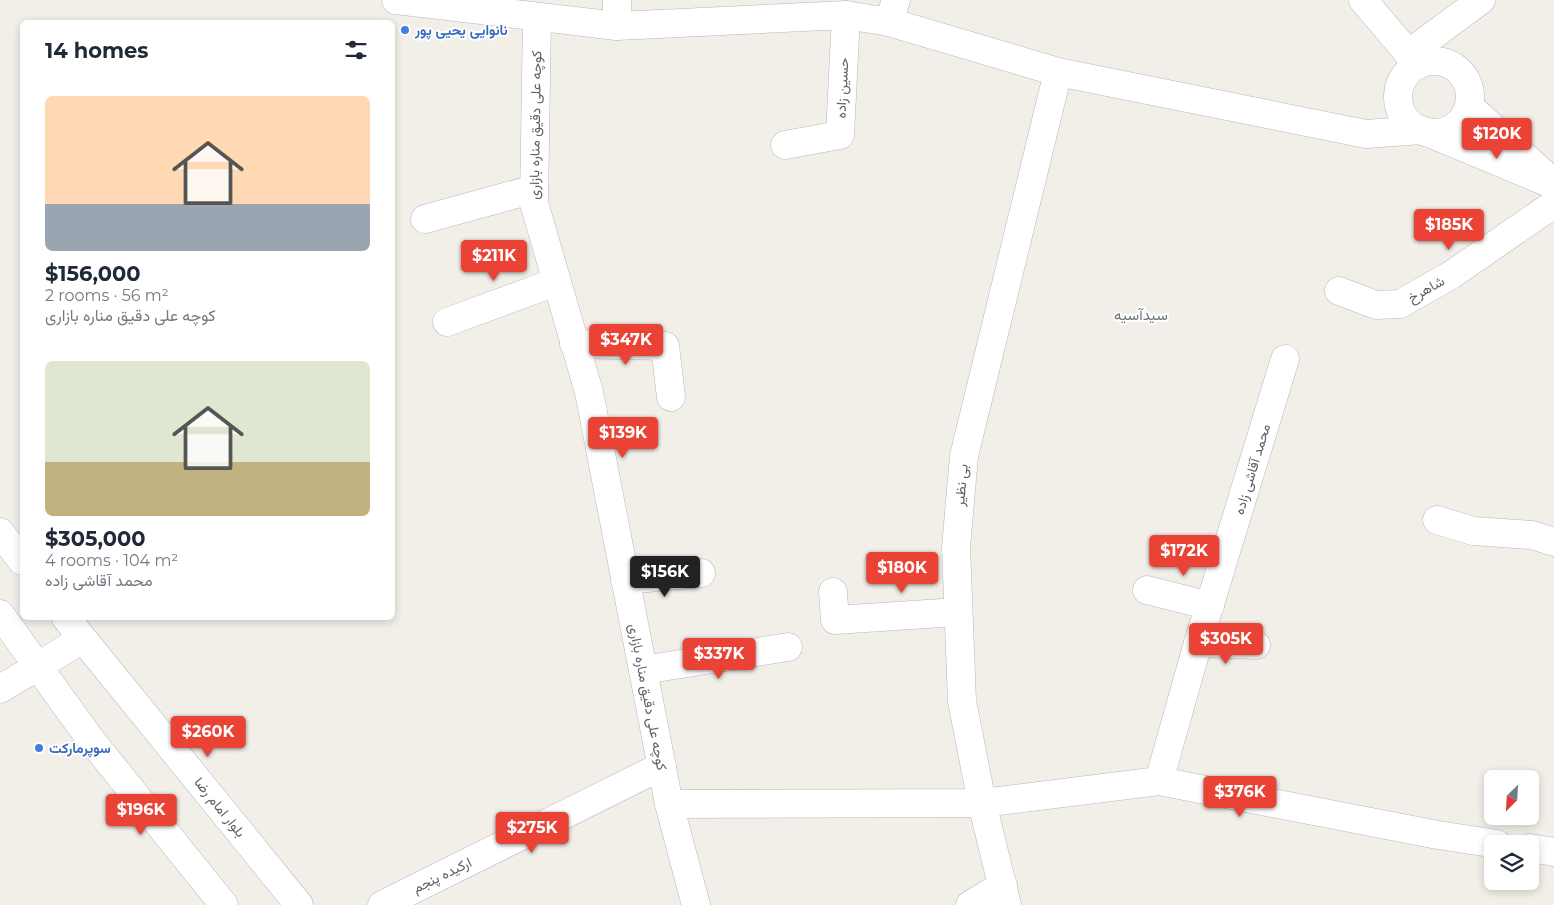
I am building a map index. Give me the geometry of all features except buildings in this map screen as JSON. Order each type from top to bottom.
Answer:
[{"type":"street","points":[[396,0],[537,17],[617,13],[846,15],[893,11],[1058,72],[1366,134],[1422,130],[1434,133],[1446,131],[1456,126],[1464,117],[1469,106],[1470,94],[1467,83],[1461,73],[1452,66],[1440,62],[1413,60],[1362,0]]},
{"type":"street","points":[[1481,0],[1413,60],[1402,82],[1399,99],[1404,116],[1422,130],[1554,184]]},
{"type":"street","name":"حسین زاده","points":[[785,145],[840,135],[846,15]]},
{"type":"street","name":"کوچه علی دقیق مناره بازاری","points":[[537,17],[534,203],[589,392],[669,804],[696,905]]},
{"type":"street","name":"بی نظیر","points":[[1005,895],[982,803],[962,701],[956,546],[964,456],[1058,72]]},
{"type":"street","points":[[1469,106],[1554,184]]},
{"type":"street","points":[[425,219],[534,189]]},
{"type":"street","name":"شاهرخ","points":[[1339,291],[1376,305],[1400,304],[1451,275],[1554,204]]},
{"type":"street","points":[[447,322],[556,282]]},
{"type":"street","points":[[574,344],[665,346],[671,397]]},
{"type":"street","name":"محمد آقاشی زاده","points":[[1159,781],[1198,643],[1285,359]]},
{"type":"street","points":[[1437,520],[1473,530],[1532,535],[1554,542]]},
{"type":"street","points":[[0,532],[20,559]]},
{"type":"street","points":[[625,580],[701,573]]},
{"type":"street","points":[[1147,590],[1210,606]]},
{"type":"street","points":[[833,592],[836,620],[958,612]]},
{"type":"street","points":[[0,614],[91,740],[224,905]]},
{"type":"street","name":"بلوار امام رضا","points":[[68,620],[299,905]]},
{"type":"street","points":[[0,689],[82,639]]},
{"type":"street","points":[[1198,643],[1256,645]]},
{"type":"street","points":[[643,670],[788,647]]},
{"type":"street","name":"ارکیده پنجم","points":[[382,905],[662,766]]},
{"type":"street","points":[[669,804],[982,803],[1159,781],[1438,835],[1484,842]]},
{"type":"street","points":[[1539,850],[1554,852]]},
{"type":"street","points":[[970,905],[1005,895]]},
{"type":"place","name":"نانوایی يحيی پور","points":[[405,30]]},
{"type":"place","name":"سوپرمارکت","points":[[39,748]]},
{"type":"district","name":"سیدآسیه","points":[[1141,314]]}]
